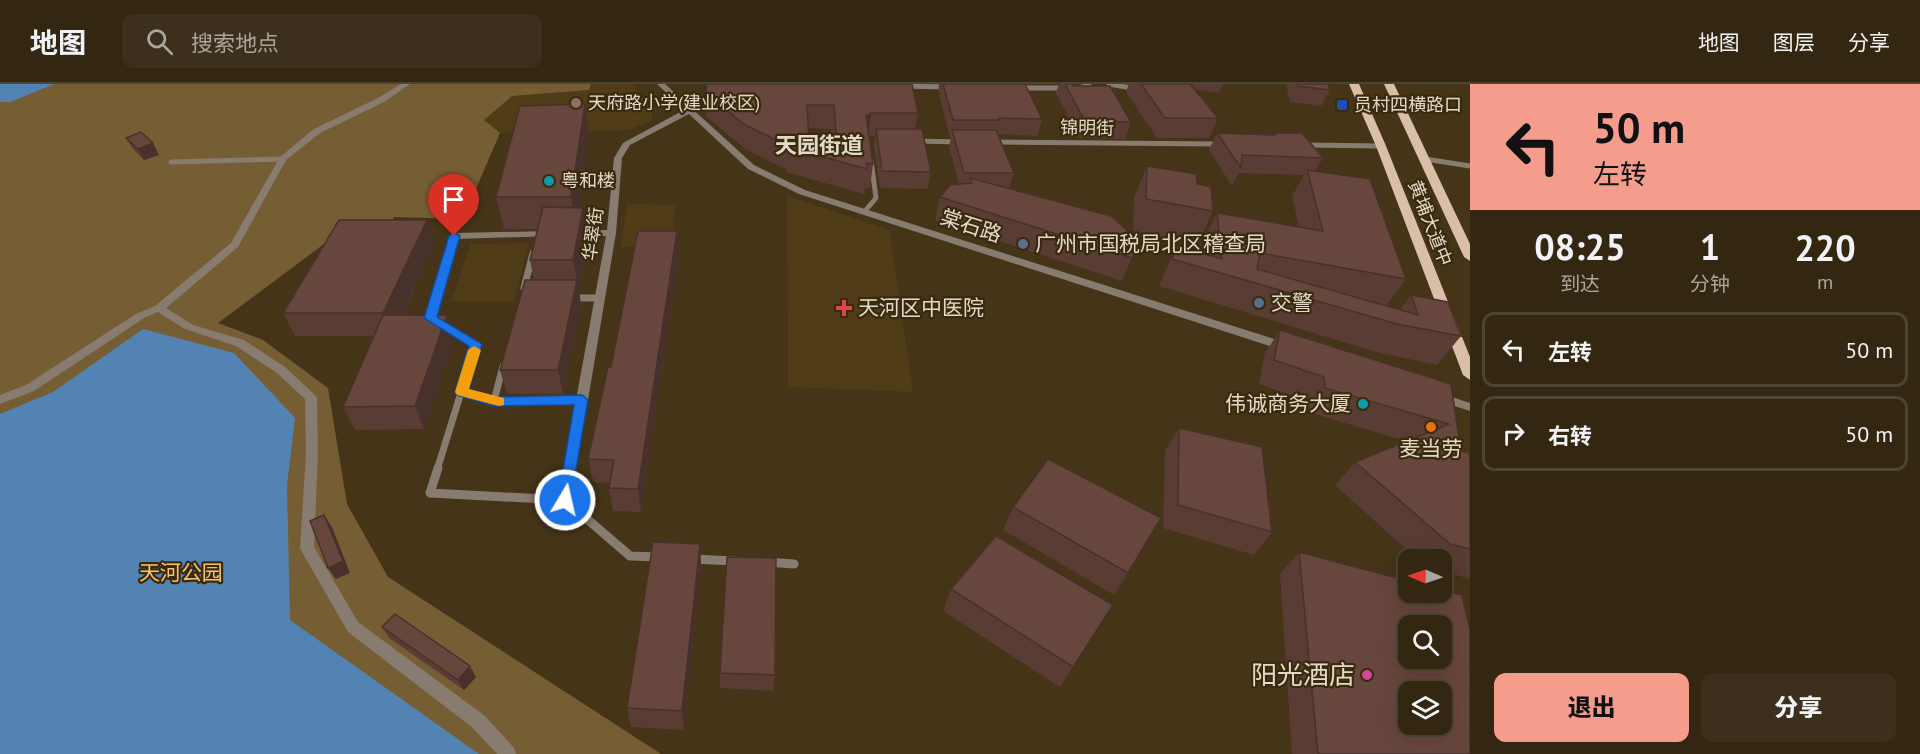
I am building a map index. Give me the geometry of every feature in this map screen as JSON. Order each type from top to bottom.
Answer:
[{"type":"main road","name":"黄埔大道中","points":[[1354,84],[1382,146],[1470,375]]},
{"type":"main road","name":"黄埔大道中","points":[[1389,84],[1470,257]]},
{"type":"street","points":[[0,400],[30,388],[140,316],[159,308],[235,245],[283,159],[317,130],[381,100],[406,84]]},
{"type":"street","name":"棠石路","points":[[661,84],[751,167],[802,192],[1293,350]]},
{"type":"street","name":"华翠街","points":[[582,400],[611,233],[618,158],[627,144],[688,111]]},
{"type":"street","points":[[454,236],[611,233]]},
{"type":"street","points":[[159,308],[189,327],[240,343],[281,370],[311,398],[312,454],[307,548],[353,627],[479,722],[508,754]]},
{"type":"street","points":[[1426,392],[1470,407]]},
{"type":"lane","points":[[1011,88],[1080,88],[1089,84]]},
{"type":"lane","points":[[1108,84],[1144,90]]},
{"type":"lane","points":[[894,86],[953,87]]},
{"type":"lane","points":[[904,141],[963,142]]},
{"type":"lane","name":"锦明街","points":[[987,142],[1232,144]]},
{"type":"lane","points":[[1300,145],[1382,146]]},
{"type":"lane","points":[[865,211],[876,198],[870,152]]},
{"type":"lane","points":[[171,162],[283,159]]},
{"type":"lane","points":[[1425,159],[1470,165]]},
{"type":"lane","points":[[521,298],[537,234]]},
{"type":"lane","points":[[454,236],[430,318],[476,344],[429,493],[565,500],[630,556],[665,557]]},
{"type":"lane","points":[[566,298],[600,298]]},
{"type":"lane","points":[[494,401],[506,356]]},
{"type":"lane","points":[[462,392],[494,401],[582,400],[565,500]]},
{"type":"lane","points":[[677,558],[747,561]]},
{"type":"lane","points":[[759,562],[794,564]]},
{"type":"shaded area","name":"天府路小学(建业校区)","points":[[591,84],[632,84],[652,110],[652,120],[629,130],[500,133],[483,121],[512,96],[589,90]]},
{"type":"shaded area","name":"天河区中医院","points":[[787,196],[889,230],[913,392],[788,387]]},
{"type":"shaded area","points":[[627,204],[675,205],[671,247],[621,247]]},
{"type":"shaded area","points":[[529,243],[514,301],[451,301],[471,244]]},
{"type":"green space","name":"天河公园","points":[[0,84],[591,84],[589,90],[512,96],[484,120],[500,133],[463,219],[394,217],[385,236],[332,238],[218,323],[263,340],[328,388],[347,504],[388,577],[661,754],[0,754]]},
{"type":"water","points":[[0,84],[54,84],[10,102],[0,102]]},
{"type":"water","points":[[143,329],[234,353],[295,418],[287,485],[290,620],[479,754],[0,754],[0,414],[53,392]]},
{"type":"building","points":[[707,84],[912,84],[918,113],[871,113],[866,116],[873,164],[866,163],[867,169],[787,147],[745,125],[706,93]],"holes":[[[807,105],[834,105],[837,144],[809,143]]]},
{"type":"building","points":[[943,84],[1025,84],[1042,119],[953,120]]},
{"type":"building","points":[[1065,84],[1110,86],[1131,122],[1085,121]]},
{"type":"building","points":[[1141,84],[1190,84],[1218,118],[1165,118]]},
{"type":"building","points":[[1298,84],[1328,84],[1330,90],[1298,86]]},
{"type":"building","points":[[585,104],[571,197],[496,197],[520,106]]},
{"type":"building","points":[[876,129],[922,129],[931,172],[882,171]]},
{"type":"building","points":[[952,130],[996,130],[1014,173],[964,173]]},
{"type":"building","points":[[141,132],[153,143],[138,149],[126,138]]},
{"type":"building","points":[[1217,133],[1275,135],[1273,133],[1302,133],[1323,158],[1242,155],[1241,168]]},
{"type":"building","points":[[1147,166],[1196,174],[1197,184],[1211,187],[1213,211],[1146,199]]},
{"type":"building","points":[[1307,170],[1370,179],[1406,279],[1260,253],[1257,269],[1418,315],[1411,295],[1448,302],[1461,336],[1397,324],[1172,259],[1177,246],[1222,259],[1217,213],[1323,231]]},
{"type":"building","points":[[970,178],[1111,216],[1139,241],[1132,258],[940,197],[950,185],[972,183]]},
{"type":"building","points":[[543,207],[583,208],[573,260],[530,260]]},
{"type":"building","points":[[339,220],[427,220],[383,313],[283,313]]},
{"type":"building","points":[[638,231],[677,231],[638,489],[609,488],[614,460],[588,459],[608,367],[611,367]]},
{"type":"building","points":[[525,280],[577,280],[558,370],[500,370]]},
{"type":"building","points":[[383,315],[447,315],[415,406],[343,407]]},
{"type":"building","points":[[1280,330],[1451,384],[1461,451],[1469,453],[1470,458],[1470,549],[1450,544],[1355,462],[1449,424],[1325,388],[1324,377],[1274,360]]},
{"type":"building","points":[[1179,428],[1262,447],[1272,532],[1178,505]]},
{"type":"building","points":[[1048,459],[1161,518],[1128,573],[1013,507]]},
{"type":"building","points":[[324,515],[343,561],[328,568],[310,521]]},
{"type":"building","points":[[996,536],[1113,605],[1073,667],[951,589]]},
{"type":"building","points":[[653,542],[700,544],[682,711],[627,708]]},
{"type":"building","name":"阳光酒店","points":[[1299,552],[1398,578],[1398,603],[1452,603],[1452,592],[1462,595],[1470,630],[1470,754],[1318,754]]},
{"type":"building","points":[[727,557],[776,558],[775,675],[720,673]]},
{"type":"building","points":[[395,614],[470,666],[458,680],[382,627]]},
{"type":"slow traffic","points":[[474,350],[462,392],[499,401]]},
{"type":"place","name":"天府路小学(建业校区)","points":[[576,103]]},
{"type":"place","name":"员村四横路口","points":[[1342,105]]},
{"type":"place","name":"粤和楼","points":[[549,181]]},
{"type":"place","name":"广州市国税局北区稽查局","points":[[1023,244]]},
{"type":"place","name":"交警","points":[[1259,303]]},
{"type":"place","name":"天河区中医院","points":[[844,308]]},
{"type":"place","name":"伟诚商务大厦","points":[[1363,404]]},
{"type":"place","name":"麦当劳","points":[[1431,427]]},
{"type":"place","name":"阳光酒店","points":[[1367,675]]},
{"type":"district","name":"天园街道","points":[[819,145]]},
{"type":"route","points":[[454,236],[430,318],[476,344],[462,392],[494,401],[582,400],[565,500]]}]
